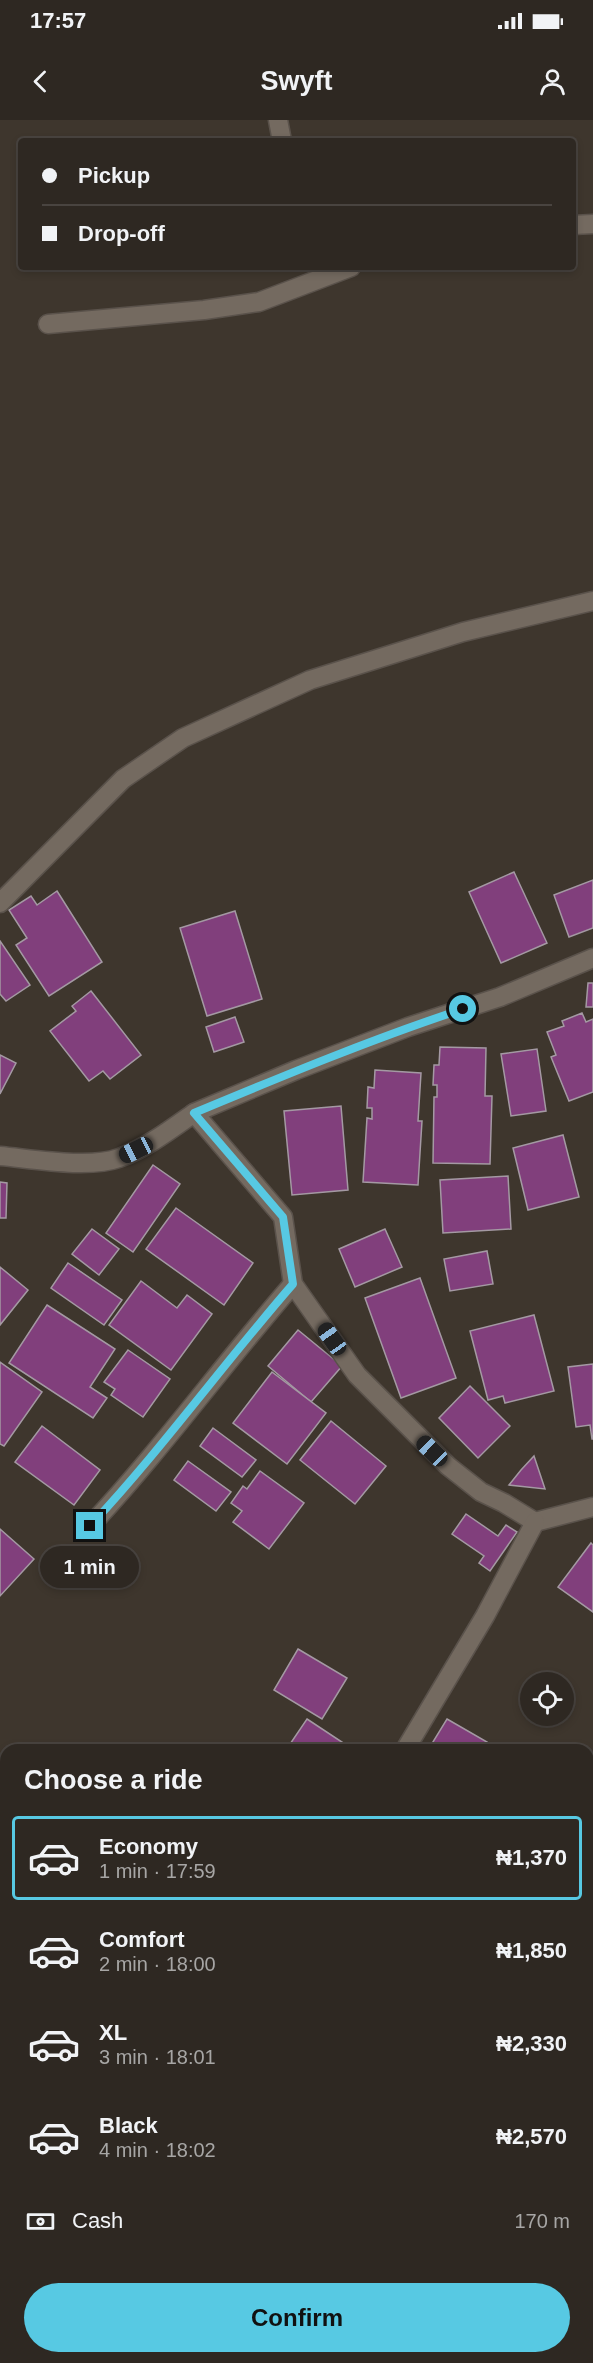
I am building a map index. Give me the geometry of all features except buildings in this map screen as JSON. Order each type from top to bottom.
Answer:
[{"type":"street","points":[[278,120],[281,138]]},
{"type":"street","points":[[576,225],[593,224]]},
{"type":"street","points":[[48,324],[204,310],[259,302],[321,272]]},
{"type":"street","points":[[0,903],[123,779],[183,738],[310,680],[463,632],[593,601]]},
{"type":"street","points":[[0,1156],[83,1163],[117,1158],[154,1141],[194,1113],[296,1070],[408,1027],[500,997],[593,958]]},
{"type":"street","points":[[194,1113],[283,1217],[293,1284],[357,1375],[400,1420],[448,1466],[481,1492],[535,1522],[593,1508]]},
{"type":"street","points":[[90,1526],[137,1476],[237,1349],[293,1284]]},
{"type":"street","points":[[409,1744],[484,1616],[535,1522]]},
{"type":"route","points":[[90,1526],[137,1476],[237,1349],[293,1284],[283,1217],[194,1113],[296,1070],[408,1027],[463,1009]]}]
